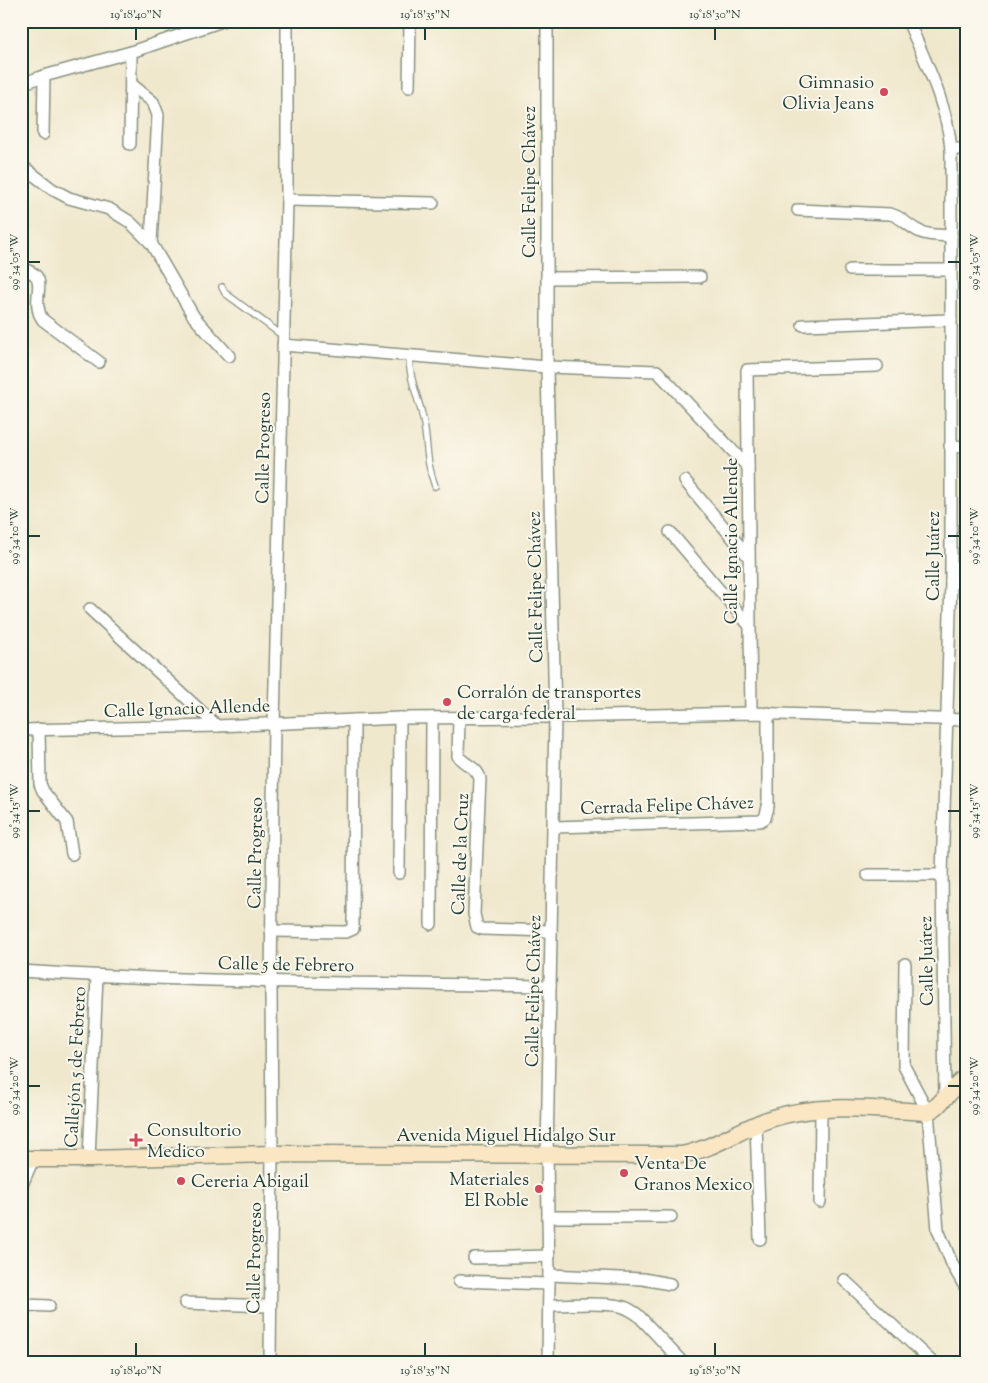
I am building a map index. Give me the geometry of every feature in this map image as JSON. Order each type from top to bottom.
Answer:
[{"type":"main road","points":[[928,1112],[937,1106],[967,1075]]},
{"type":"main road","name":"Avenida Miguel Hidalgo Sur","points":[[27,1159],[272,1154],[681,1155],[697,1152],[756,1124],[799,1111],[821,1109],[928,1112]]},
{"type":"street","points":[[21,84],[131,52],[208,23],[222,21]]},
{"type":"street","name":"Calle Progreso","points":[[270,1362],[274,723],[287,200],[287,21]]},
{"type":"street","points":[[409,87],[410,21]]},
{"type":"street","name":"Calle Felipe Chávez","points":[[546,21],[547,367],[555,717],[547,1155],[549,1256],[548,1362]]},
{"type":"street","name":"Calle Juárez","points":[[908,21],[945,112],[951,149],[951,581],[942,875],[945,1098]]},
{"type":"street","points":[[130,144],[131,52]]},
{"type":"street","points":[[44,76],[44,134]]},
{"type":"street","points":[[131,84],[153,102],[158,115],[151,243]]},
{"type":"street","points":[[951,149],[967,148]]},
{"type":"street","points":[[21,165],[60,194],[109,209],[130,222],[151,243],[194,317],[229,356]]},
{"type":"street","points":[[287,200],[433,202]]},
{"type":"street","points":[[798,210],[890,214],[900,218],[915,230],[930,235],[952,236]]},
{"type":"street","points":[[21,268],[35,274],[38,280],[38,313],[43,320],[99,362]]},
{"type":"street","points":[[850,270],[951,270]]},
{"type":"street","points":[[547,278],[700,277]]},
{"type":"street","points":[[803,325],[951,320]]},
{"type":"street","points":[[283,341],[409,356],[547,367],[657,371],[748,467]]},
{"type":"street","name":"Calle Ignacio Allende","points":[[750,713],[747,370],[877,366]]},
{"type":"street","points":[[950,446],[967,446]]},
{"type":"street","points":[[685,480],[748,556]]},
{"type":"street","points":[[670,532],[749,625]]},
{"type":"street","points":[[951,581],[967,581]]},
{"type":"street","points":[[90,609],[217,726]]},
{"type":"street","name":"Calle Ignacio Allende","points":[[21,730],[217,726],[400,718],[750,713],[967,720]]},
{"type":"street","name":"Cerrada Felipe Chávez","points":[[554,827],[760,821],[765,818],[768,807],[768,713]]},
{"type":"street","points":[[399,873],[400,718]]},
{"type":"street","points":[[431,924],[432,718]]},
{"type":"street","name":"Calle de la Cruz","points":[[460,718],[458,756],[476,770],[480,779],[474,914],[476,927],[482,929],[551,931]]},
{"type":"street","points":[[272,931],[346,932],[353,929],[354,720]]},
{"type":"street","points":[[39,729],[40,784],[43,791],[67,822],[72,854]]},
{"type":"street","points":[[868,875],[942,875]]},
{"type":"street","points":[[904,964],[904,1066],[928,1112],[938,1230],[953,1266],[967,1290]]},
{"type":"street","name":"Calle 5 de Febrero","points":[[21,971],[97,976],[271,982],[550,986]]},
{"type":"street","name":"Callejón 5 de Febrero","points":[[89,1159],[97,976]]},
{"type":"street","points":[[820,1202],[821,1109]]},
{"type":"street","points":[[756,1124],[760,1239]]},
{"type":"street","points":[[21,1187],[27,1159]]},
{"type":"street","points":[[548,1217],[671,1217]]},
{"type":"street","points":[[474,1258],[549,1256]]},
{"type":"street","points":[[459,1281],[643,1279],[670,1284]]},
{"type":"street","points":[[844,1280],[932,1362]]},
{"type":"street","points":[[21,1302],[28,1305],[49,1306]]},
{"type":"street","points":[[185,1303],[270,1306]]},
{"type":"street","points":[[549,1305],[621,1306],[638,1315],[682,1362]]},
{"type":"lane","points":[[222,287],[225,293],[283,341]]},
{"type":"lane","points":[[409,356],[409,372],[423,419],[428,463],[435,486]]},
{"type":"place","name":"Gimnasio Olivia Jeans","points":[[884,92]]},
{"type":"place","name":"Corralón de transportes de carga federal","points":[[447,702]]},
{"type":"place","name":"Consultorio Medico","points":[[136,1140]]},
{"type":"place","name":"Venta De Granos Mexico","points":[[624,1173]]},
{"type":"place","name":"Cereria Abigail","points":[[181,1181]]},
{"type":"place","name":"Materiales El Roble","points":[[539,1189]]}]
